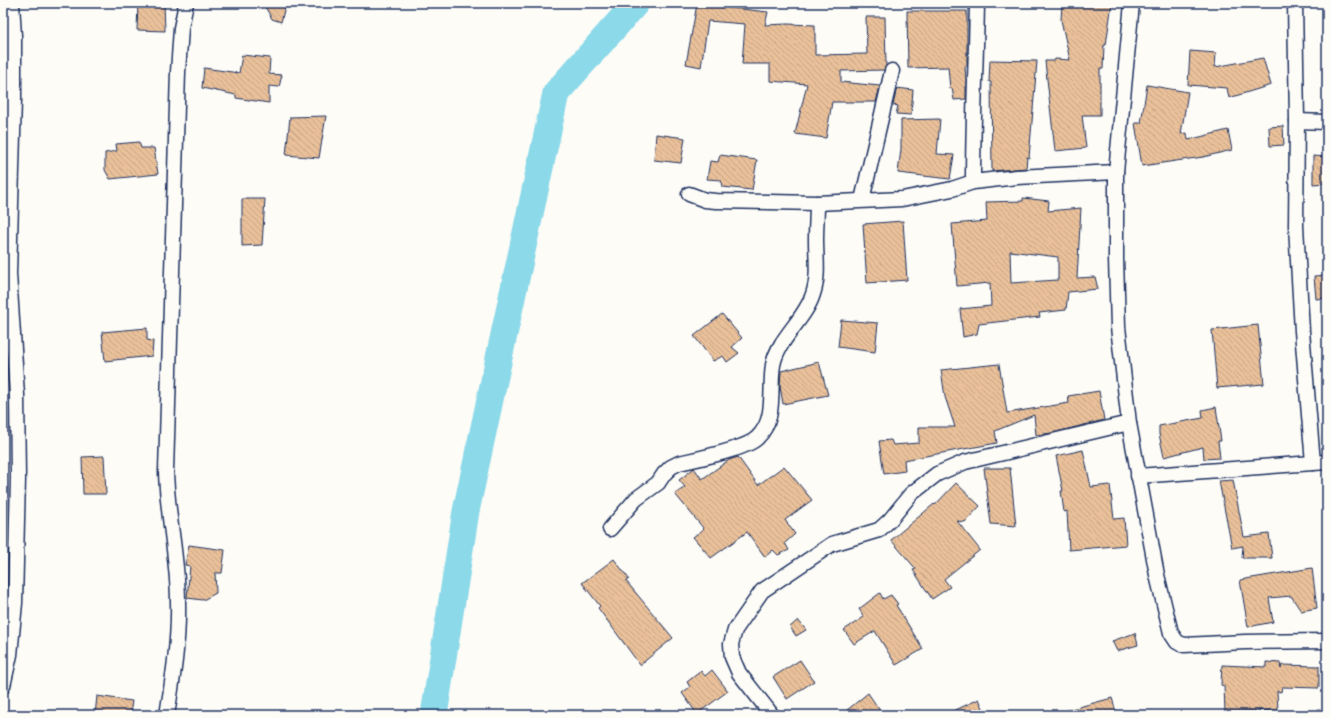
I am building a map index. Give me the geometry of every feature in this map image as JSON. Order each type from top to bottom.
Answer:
[{"type":"street","points":[[3,686],[10,655],[16,604],[18,478],[17,395],[9,274],[14,99],[14,36],[12,3]]},
{"type":"street","points":[[167,715],[174,677],[178,639],[178,601],[167,498],[166,471],[178,72],[181,28],[186,3]]},
{"type":"street","points":[[973,182],[973,116],[977,3]]},
{"type":"street","points":[[1132,3],[1116,172],[1118,327],[1129,423],[1138,476],[1157,575],[1172,633],[1177,642],[1184,645],[1245,642],[1327,641]]},
{"type":"street","points":[[1138,476],[1320,462],[1302,331],[1296,226],[1297,121],[1295,3]]},
{"type":"street","points":[[862,200],[892,71]]},
{"type":"street","points":[[1297,121],[1327,122]]},
{"type":"street","points":[[689,194],[705,200],[716,201],[817,203],[908,198],[952,189],[973,182],[1017,177],[1116,172]]},
{"type":"street","points":[[610,529],[636,499],[658,483],[671,467],[680,463],[739,448],[750,444],[758,438],[766,425],[771,409],[773,365],[777,354],[806,310],[813,294],[817,277],[817,203]]},
{"type":"street","points":[[772,715],[739,673],[732,657],[731,644],[735,630],[762,592],[832,544],[879,530],[890,520],[911,494],[937,474],[965,462],[1129,423]]},
{"type":"building","points":[[138,3],[164,3],[165,31],[137,30]]},
{"type":"building","points":[[263,3],[286,3],[281,22],[272,19]]},
{"type":"building","points":[[1062,3],[1112,3],[1106,45],[1104,45],[1103,69],[1100,69],[1100,115],[1082,115],[1086,148],[1055,151],[1045,61],[1054,61],[1055,59],[1070,60],[1061,20]]},
{"type":"building","points":[[697,4],[768,12],[765,25],[815,25],[815,55],[867,54],[866,17],[885,17],[886,66],[884,70],[841,71],[841,82],[880,86],[876,102],[832,102],[826,138],[795,134],[807,84],[770,81],[770,64],[742,64],[745,24],[708,21],[701,67],[686,64]]},
{"type":"building","points":[[907,11],[967,11],[967,66],[965,66],[966,99],[954,100],[952,88],[950,89],[948,67],[908,68]]},
{"type":"building","points":[[1190,51],[1216,53],[1215,67],[1263,58],[1271,85],[1229,98],[1227,88],[1188,85]]},
{"type":"building","points":[[242,55],[270,58],[269,74],[282,75],[279,87],[269,86],[269,103],[236,98],[236,95],[202,88],[204,68],[239,73]]},
{"type":"building","points":[[990,60],[1037,61],[1029,158],[1027,157],[1026,168],[992,171],[991,82],[989,82]]},
{"type":"building","points":[[1147,85],[1188,92],[1181,134],[1187,133],[1188,140],[1228,130],[1232,150],[1203,157],[1142,166],[1135,123],[1141,123]]},
{"type":"building","points":[[897,88],[913,90],[911,115],[896,114],[898,106],[893,105]]},
{"type":"building","points":[[326,116],[319,158],[286,155],[290,117]]},
{"type":"building","points":[[940,119],[937,154],[954,155],[950,179],[898,173],[901,149],[901,120]]},
{"type":"building","points":[[1283,126],[1284,145],[1270,146],[1269,127]]},
{"type":"building","points":[[656,134],[685,138],[681,163],[654,160]]},
{"type":"building","points":[[139,142],[141,148],[154,148],[158,174],[110,179],[105,170],[105,153],[117,151],[116,144]]},
{"type":"building","points":[[720,155],[757,160],[752,190],[722,187],[721,180],[707,179],[710,161],[718,162]]},
{"type":"building","points":[[1313,156],[1327,157],[1327,183],[1313,184]]},
{"type":"building","points":[[1023,198],[1049,201],[1048,211],[1081,208],[1077,278],[1095,277],[1098,289],[1068,292],[1066,310],[1039,313],[1040,317],[979,324],[977,334],[963,337],[960,309],[991,306],[990,283],[957,286],[952,224],[987,221],[986,202],[1023,201]],"holes":[[[1010,251],[1058,257],[1058,280],[1011,283]]]},
{"type":"building","points":[[242,199],[265,199],[262,245],[242,246]]},
{"type":"building","points":[[903,221],[907,280],[867,283],[863,224]]},
{"type":"building","points":[[1327,275],[1327,298],[1316,299],[1314,276]]},
{"type":"building","points":[[722,314],[742,338],[732,347],[739,353],[727,362],[723,356],[713,361],[694,336]]},
{"type":"building","points":[[841,320],[878,323],[875,352],[838,347]]},
{"type":"building","points":[[1258,325],[1264,384],[1217,388],[1212,330]]},
{"type":"building","points":[[147,328],[147,340],[153,341],[152,356],[105,361],[102,332]]},
{"type":"building","points":[[819,362],[828,395],[783,404],[780,386],[781,371]]},
{"type":"building","points":[[999,364],[1007,413],[1069,403],[1068,396],[1099,391],[1104,420],[1052,433],[1036,435],[1034,415],[995,431],[997,443],[904,460],[905,471],[884,474],[879,441],[891,440],[893,445],[919,443],[919,427],[955,427],[945,397],[941,370]]},
{"type":"building","points":[[1216,407],[1221,441],[1218,441],[1220,458],[1204,459],[1203,447],[1164,457],[1159,434],[1159,426],[1203,418],[1202,410]]},
{"type":"building","points":[[1083,450],[1091,487],[1110,485],[1114,519],[1124,518],[1126,545],[1069,550],[1067,511],[1064,512],[1061,491],[1063,491],[1056,456]]},
{"type":"building","points":[[104,456],[106,494],[83,494],[82,457]]},
{"type":"building","points":[[738,457],[758,485],[784,466],[812,500],[785,520],[795,534],[785,543],[789,550],[778,555],[773,550],[765,557],[747,532],[711,558],[693,537],[704,529],[675,494],[685,487],[679,480],[694,468],[702,479],[729,460]]},
{"type":"building","points":[[984,468],[1010,468],[1016,526],[991,524]]},
{"type":"building","points":[[1233,480],[1244,537],[1269,534],[1272,558],[1242,558],[1243,546],[1232,548],[1219,481]]},
{"type":"building","points":[[956,483],[980,506],[965,522],[957,521],[980,550],[944,579],[950,587],[932,599],[913,570],[916,569],[891,540],[934,504],[935,505]]},
{"type":"building","points":[[189,545],[225,550],[222,573],[215,573],[216,593],[203,600],[187,598],[190,566],[185,565]]},
{"type":"building","points":[[614,559],[629,579],[626,581],[673,638],[640,665],[598,608],[600,606],[582,583]]},
{"type":"building","points":[[1312,568],[1317,608],[1301,611],[1291,596],[1269,598],[1273,622],[1248,627],[1240,580]]},
{"type":"building","points":[[880,593],[883,599],[891,595],[898,604],[896,605],[923,649],[896,665],[875,631],[854,644],[844,630],[864,617],[859,609]]},
{"type":"building","points":[[798,620],[806,630],[796,636],[790,627]]},
{"type":"building","points":[[1135,633],[1138,645],[1117,651],[1112,641]]},
{"type":"building","points":[[800,660],[814,681],[787,699],[773,677]]},
{"type":"building","points":[[1266,662],[1280,663],[1281,669],[1282,665],[1319,666],[1319,688],[1282,687],[1281,692],[1277,691],[1278,710],[1225,712],[1224,686],[1221,685],[1222,665],[1266,667]]},
{"type":"building","points":[[712,670],[728,691],[697,714],[682,693],[690,687],[687,682],[701,671],[705,676]]},
{"type":"building","points":[[868,693],[883,715],[841,715]]},
{"type":"building","points":[[97,696],[132,701],[130,715],[95,715]]},
{"type":"building","points":[[1112,698],[1117,715],[1064,715],[1064,711]]},
{"type":"building","points":[[979,699],[986,715],[945,715]]},
{"type":"waterway","points":[[434,715],[466,511],[556,93],[636,3]]}]
